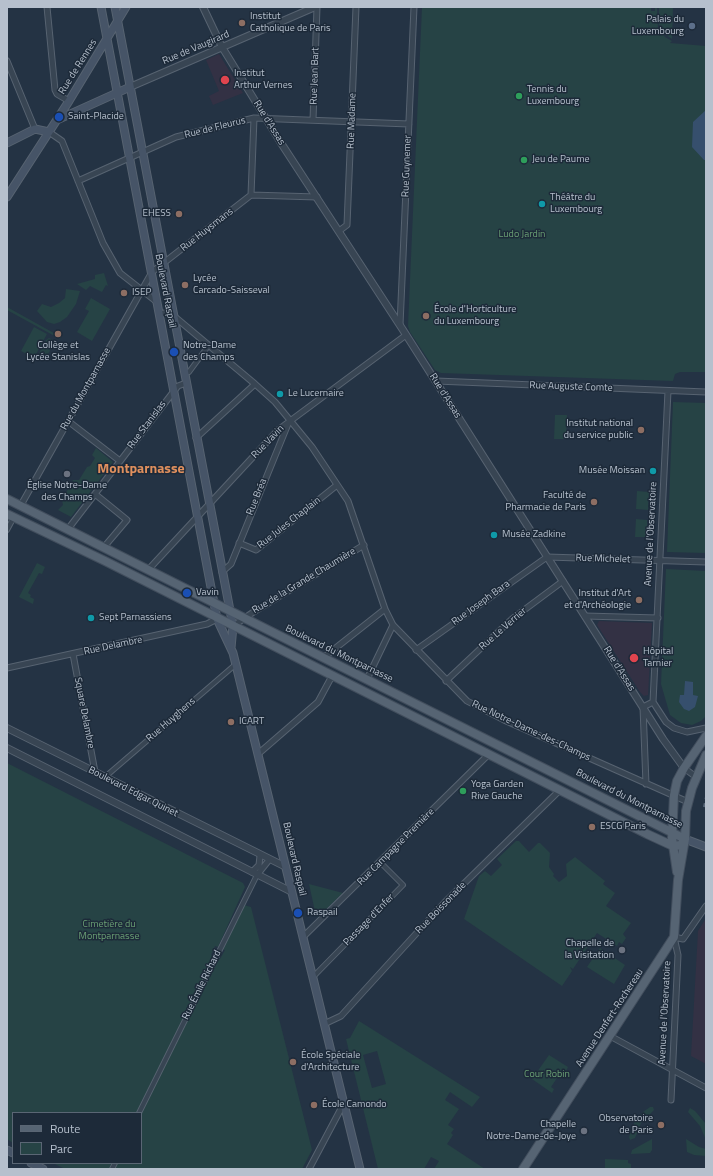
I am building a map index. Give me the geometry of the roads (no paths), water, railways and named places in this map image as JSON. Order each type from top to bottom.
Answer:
[{"type":"main road","name":"Boulevard Raspail","points":[[101,7],[199,516],[217,618],[231,648],[236,663],[360,1169]]},
{"type":"main road","name":"Boulevard Raspail","points":[[115,7],[233,626],[231,648]]},
{"type":"main road","name":"Rue de Rennes","points":[[7,198],[69,101],[126,7]]},
{"type":"main road","name":"Rue de Vaugirard","points":[[57,120],[130,87]]},
{"type":"main road","points":[[69,101],[85,107]]},
{"type":"main road","points":[[7,143],[35,129],[49,132]]},
{"type":"main road","name":"Boulevard du Montparnasse","points":[[7,499],[685,839],[681,845],[673,846]]},
{"type":"main road","points":[[21,505],[10,515],[488,755],[673,846]]},
{"type":"main road","name":"Avenue de l'Observatoire","points":[[678,880],[672,832],[674,795],[677,781],[684,768],[706,736]]},
{"type":"main road","name":"Avenue de l'Observatoire","points":[[674,937],[678,880],[685,839],[685,818],[688,802],[696,777],[706,755]]},
{"type":"main road","points":[[685,839],[706,847]]},
{"type":"main road","name":"Avenue Denfert-Rochereau","points":[[523,1169],[674,937]]},
{"type":"main road","points":[[34,1164],[43,1169]]},
{"type":"street","points":[[47,7],[55,90],[57,94],[69,101]]},
{"type":"street","name":"Rue d'Assas","points":[[203,7],[222,47],[266,118],[436,381],[643,707],[684,768],[696,777]]},
{"type":"street","name":"Rue de Vaugirard","points":[[130,87],[316,7]]},
{"type":"street","name":"Rue Jean Bart","points":[[313,120],[316,7]]},
{"type":"street","name":"Rue Madame","points":[[339,231],[347,225],[356,7]]},
{"type":"street","name":"Rue Guynemer","points":[[400,325],[414,7]]},
{"type":"street","points":[[7,61],[35,129]]},
{"type":"street","points":[[254,118],[251,195],[317,197]]},
{"type":"street","name":"Rue de Fleurus","points":[[78,181],[176,137],[254,118],[409,124]]},
{"type":"street","points":[[49,132],[62,141],[103,243],[120,273],[157,302]]},
{"type":"street","name":"Rue Huysmans","points":[[152,272],[251,195]]},
{"type":"street","name":"Rue du Montparnasse","points":[[21,505],[152,272]]},
{"type":"street","points":[[160,314],[169,312],[173,316]]},
{"type":"street","name":"Rue Notre-Dame-des-Champs","points":[[173,316],[275,402],[312,448],[348,501],[385,609],[393,625],[467,702],[688,802]]},
{"type":"street","name":"Rue Vavin","points":[[148,570],[290,420],[406,335]]},
{"type":"street","points":[[184,373],[189,372],[209,345]]},
{"type":"street","name":"Rue Auguste Comte","points":[[436,381],[706,392]]},
{"type":"street","name":"Rue Stanislas","points":[[68,529],[178,386],[186,383]]},
{"type":"street","points":[[196,438],[255,384]]},
{"type":"street","name":"Avenue de l'Observatoire","points":[[653,702],[668,391]]},
{"type":"street","name":"Rue Bréa","points":[[222,572],[231,564],[283,433],[290,420]]},
{"type":"street","points":[[68,422],[120,460]]},
{"type":"street","name":"Rue Jules Chaplain","points":[[239,543],[256,550],[337,485]]},
{"type":"street","points":[[95,494],[127,520],[104,547]]},
{"type":"street","points":[[7,530],[10,515]]},
{"type":"street","name":"Rue de la Grande Chaumière","points":[[244,618],[364,545]]},
{"type":"street","name":"Rue Michelet","points":[[547,556],[706,562]]},
{"type":"street","name":"Rue Joseph Bara","points":[[416,650],[547,556]]},
{"type":"street","name":"Rue Le Verrier","points":[[446,681],[512,619],[563,581]]},
{"type":"street","points":[[323,658],[385,609]]},
{"type":"street","points":[[585,616],[658,618]]},
{"type":"street","name":"Rue Delambre","points":[[7,668],[207,624],[217,618]]},
{"type":"street","points":[[233,626],[244,618]]},
{"type":"street","points":[[367,679],[393,625]]},
{"type":"street","name":"Square Delambre","points":[[73,654],[95,772]]},
{"type":"street","name":"Rue Huyghens","points":[[105,777],[236,663]]},
{"type":"street","points":[[258,754],[318,702],[332,676]]},
{"type":"street","points":[[646,784],[643,707],[653,702],[666,722],[674,728],[687,732],[706,728]]},
{"type":"street","name":"Boulevard Edgar Quinet","points":[[7,728],[260,856],[286,867]]},
{"type":"street","name":"Boulevard Edgar Quinet","points":[[7,748],[292,892]]},
{"type":"street","name":"Rue Campagne Première","points":[[303,937],[380,863],[488,755]]},
{"type":"street","name":"Rue Boissonade","points":[[324,1024],[341,1016],[445,902],[559,790]]},
{"type":"street","points":[[255,873],[259,865],[260,856]]},
{"type":"street","name":"Rue Émile Richard","points":[[139,1112],[255,873],[269,860]]},
{"type":"street","name":"Passage d'Enfer","points":[[313,977],[403,885],[380,863]]},
{"type":"street","points":[[674,937],[683,939],[706,906]]},
{"type":"street","name":"Avenue de l'Observatoire","points":[[671,1100],[678,955],[674,937]]},
{"type":"street","points":[[610,1036],[706,1088]]},
{"type":"street","points":[[309,1169],[344,1103]]},
{"type":"water","points":[[706,110],[706,160],[704,160],[692,147],[693,122]]},
{"type":"water","points":[[685,681],[693,682],[693,695],[698,696],[695,707],[689,711],[684,709],[679,702],[680,695],[684,695]]},
{"type":"railway","points":[[704,807],[706,797]]},
{"type":"place","name":"Institut Catholique de Paris","points":[[242,23]]},
{"type":"place","name":"Palais du Luxembourg","points":[[692,26]]},
{"type":"place","name":"Institut Arthur Vernes","points":[[225,80]]},
{"type":"place","name":"Tennis du Luxembourg","points":[[519,96]]},
{"type":"place","name":"Saint-Placide","points":[[59,117]]},
{"type":"place","name":"Jeu de Paume","points":[[524,160]]},
{"type":"place","name":"Théâtre du Luxembourg","points":[[542,204]]},
{"type":"place","name":"EHESS","points":[[179,214]]},
{"type":"place","name":"Lycée Carcado-Saisseval","points":[[185,285]]},
{"type":"place","name":"ISEP","points":[[124,293]]},
{"type":"place","name":"École d'Horticulture du Luxembourg","points":[[426,316]]},
{"type":"place","name":"Collège et Lycée Stanislas","points":[[58,334]]},
{"type":"place","name":"Notre-Dame des Champs","points":[[174,352]]},
{"type":"place","name":"Le Lucernaire","points":[[280,394]]},
{"type":"place","name":"Institut national du service public","points":[[641,430]]},
{"type":"place","name":"Musée Moissan","points":[[653,471]]},
{"type":"place","name":"Église Notre-Dame des Champs","points":[[67,474]]},
{"type":"place","name":"Faculté de Pharmacie de Paris","points":[[594,502]]},
{"type":"place","name":"Musée Zadkine","points":[[494,535]]},
{"type":"place","name":"Vavin","points":[[187,593]]},
{"type":"place","name":"Institut d'Art et d'Archéologie","points":[[639,600]]},
{"type":"place","name":"Sept Parnassiens","points":[[91,618]]},
{"type":"place","name":"Hôpital Tarnier","points":[[634,658]]},
{"type":"place","name":"ICART","points":[[231,722]]},
{"type":"place","name":"Yoga Garden Rive Gauche","points":[[463,791]]},
{"type":"place","name":"ESCG Paris","points":[[592,827]]},
{"type":"place","name":"Raspail","points":[[298,913]]},
{"type":"place","name":"Chapelle de la Visitation","points":[[622,950]]},
{"type":"place","name":"École Spéciale d'Architecture","points":[[293,1062]]},
{"type":"place","name":"École Camondo","points":[[314,1105]]},
{"type":"place","name":"Observatoire de Paris","points":[[661,1125]]},
{"type":"place","name":"Chapelle Notre-Dame-de-Joye","points":[[584,1131]]},
{"type":"district","name":"Montparnasse","points":[[141,470]]},
{"type":"park label","name":"Ludo Jardin","points":[[522,235]]},
{"type":"park label","name":"Cimetière du Montparnasse","points":[[109,930]]},
{"type":"park label","name":"Cour Robin","points":[[547,1075]]}]
